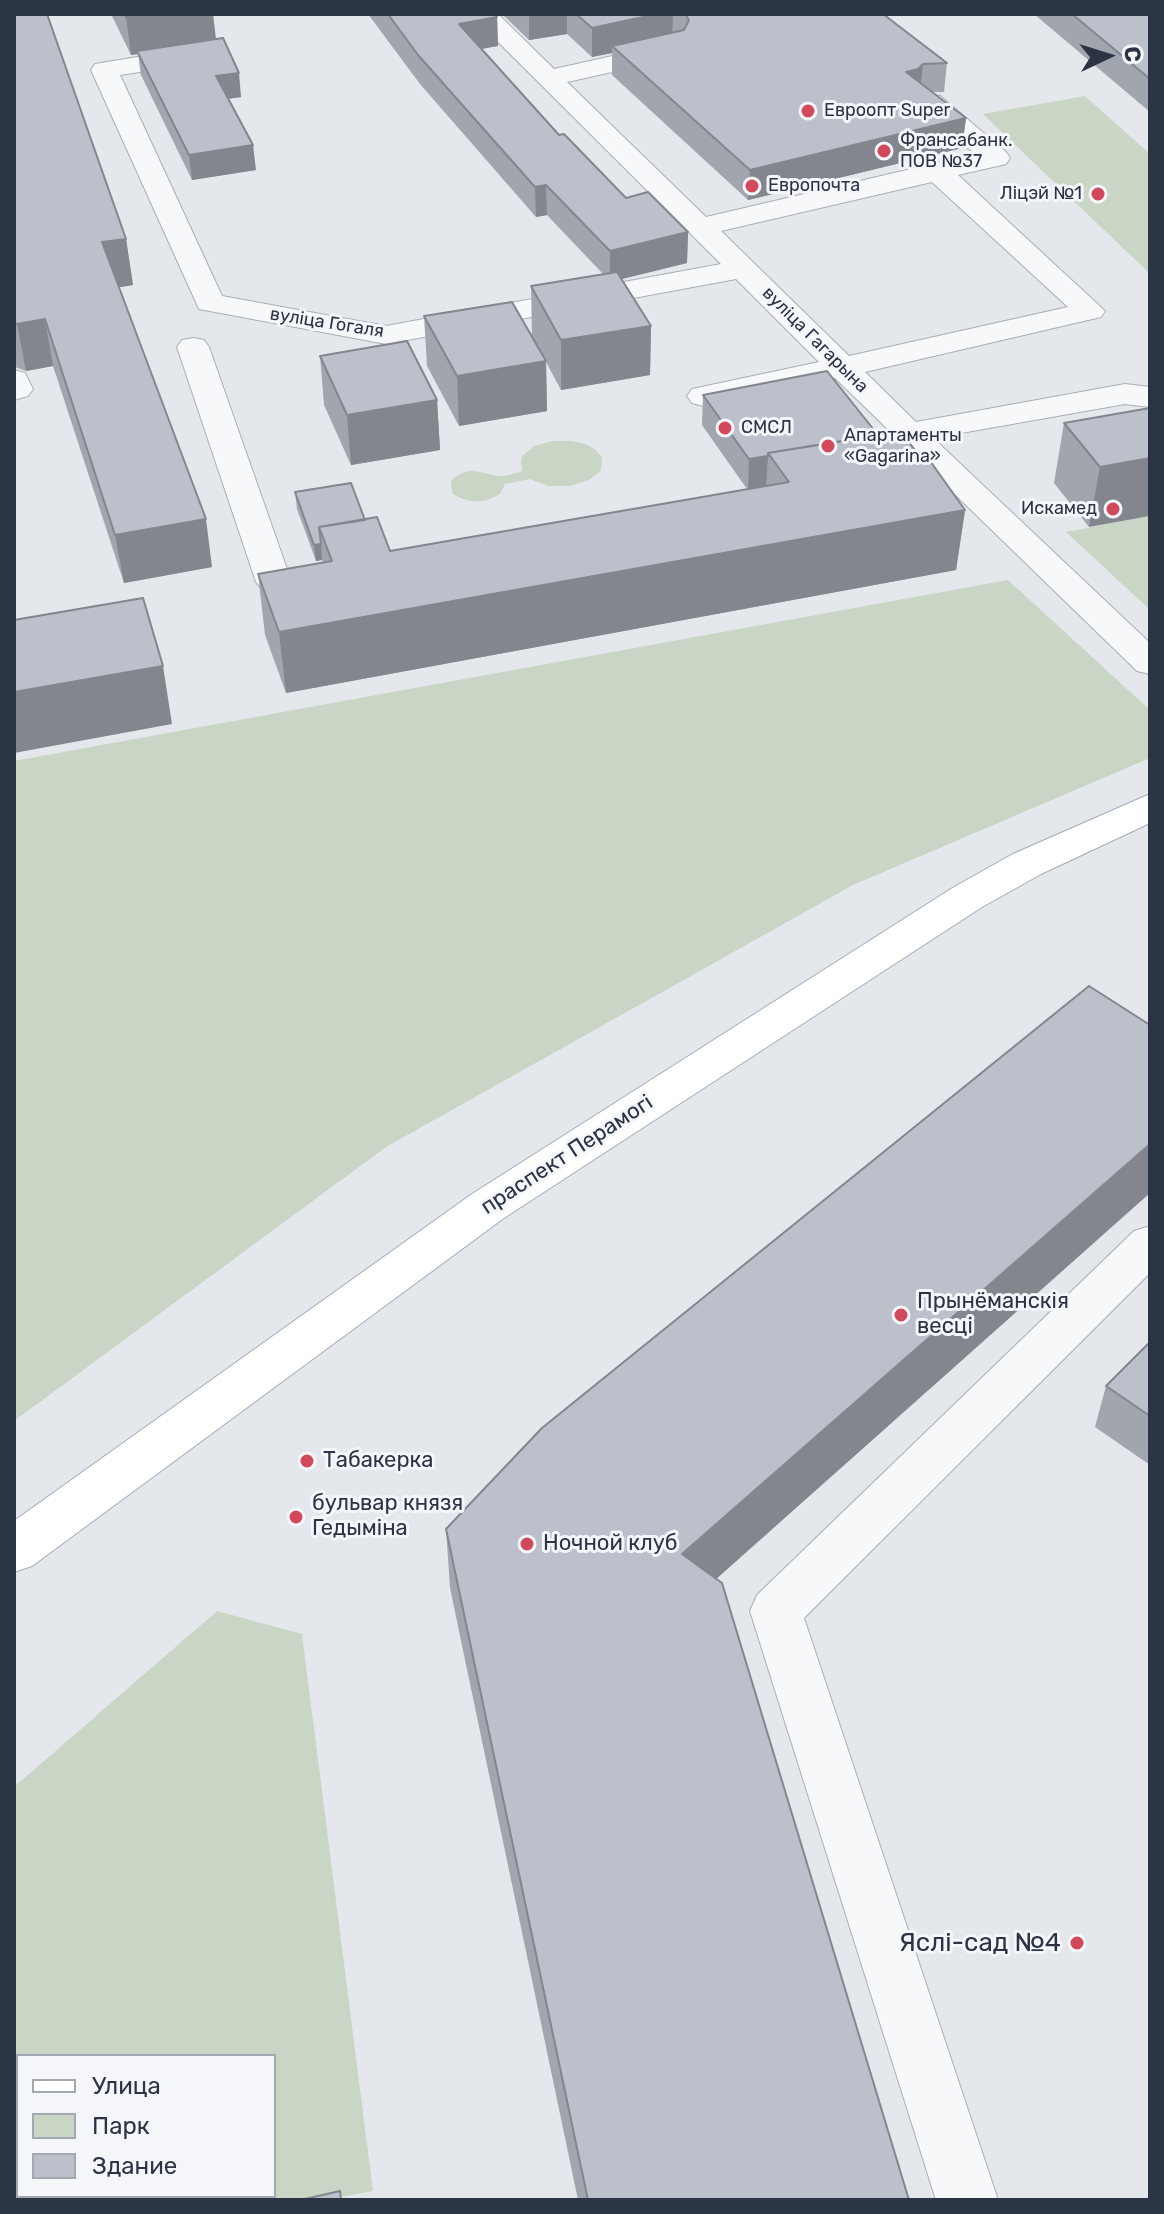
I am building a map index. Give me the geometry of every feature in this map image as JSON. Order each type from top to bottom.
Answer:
[{"type":"main road","name":"праспект Перамогі","points":[[14,1550],[488,1206],[968,897],[1027,864],[1150,807]]},
{"type":"street","name":"вуліца Гагарына","points":[[483,14],[909,433],[926,468],[1150,663]]},
{"type":"street","points":[[548,78],[673,50]]},
{"type":"street","name":"вуліца Гогаля","points":[[226,51],[104,70],[210,303],[386,335],[744,269]]},
{"type":"street","points":[[701,227],[996,158],[930,102]]},
{"type":"street","points":[[703,396],[943,346],[1090,311],[938,172]]},
{"type":"street","points":[[303,350],[386,335]]},
{"type":"street","points":[[193,347],[274,582],[352,569]]},
{"type":"street","points":[[14,380],[17,389],[14,390]]},
{"type":"street","points":[[909,433],[1125,394],[1150,397]]},
{"type":"street","points":[[967,2200],[776,1611],[1150,1244]]},
{"type":"green space","points":[[1085,96],[1150,154],[1150,274],[983,114]]},
{"type":"green space","points":[[553,441],[574,441],[593,448],[602,458],[601,470],[589,480],[570,486],[548,486],[530,479],[505,484],[500,494],[482,501],[470,501],[452,493],[451,481],[458,475],[476,471],[504,476],[522,471],[522,456],[534,446]]},
{"type":"green space","points":[[1150,516],[1150,610],[1066,532]]},
{"type":"green space","points":[[1008,580],[1150,710],[1150,758],[853,885],[386,1147],[14,1421],[14,761]]},
{"type":"green space","points":[[217,1611],[302,1634],[373,2191],[326,2200],[14,2200],[14,1787]]},
{"type":"building","points":[[14,14],[47,14],[126,239],[102,242],[206,519],[115,535],[45,319],[14,323]]},
{"type":"building","points":[[388,14],[494,14],[497,17],[459,24],[559,135],[564,134],[626,198],[648,192],[688,232],[610,251],[546,185],[535,187],[418,55]]},
{"type":"building","points":[[576,14],[657,14],[592,28]]},
{"type":"building","points":[[685,14],[883,14],[947,63],[923,64],[906,72],[966,118],[750,170],[612,46],[684,30],[689,20]]},
{"type":"building","points":[[1072,14],[1150,14],[1150,79]]},
{"type":"building","points":[[223,38],[239,73],[216,76],[253,145],[189,155],[137,51]]},
{"type":"building","points":[[617,272],[651,326],[561,340],[531,286]]},
{"type":"building","points":[[512,302],[546,361],[457,376],[424,316]]},
{"type":"building","points":[[407,341],[437,400],[347,415],[320,356]]},
{"type":"building","points":[[827,371],[878,435],[768,453],[768,456],[749,459],[703,395]]},
{"type":"building","points":[[1150,408],[1150,458],[1100,467],[1064,423]]},
{"type":"building","points":[[901,432],[922,459],[928,458],[965,510],[279,632],[258,574],[332,561],[319,527],[377,517],[390,551],[789,482],[768,453]]},
{"type":"building","points":[[351,483],[365,520],[319,527],[321,544],[314,545],[295,492]]},
{"type":"building","points":[[143,598],[163,666],[14,692],[14,620]]},
{"type":"building","points":[[1089,986],[1150,1025],[1150,1144],[682,1554],[722,1583],[909,2200],[588,2200],[446,1529],[542,1428]]},
{"type":"building","points":[[1150,1342],[1150,1416],[1106,1386]]},
{"type":"building","points":[[340,2191],[341,2200],[300,2200]]},
{"type":"place","name":"Евроопт Super","points":[[808,111]]},
{"type":"place","name":"Франсабанк. ПОВ №37","points":[[884,151]]},
{"type":"place","name":"Европочта","points":[[752,186]]},
{"type":"place","name":"Ліцэй №1","points":[[1098,194]]},
{"type":"place","name":"СМСЛ","points":[[725,428]]},
{"type":"place","name":"Апартаменты «Gagarina»","points":[[828,446]]},
{"type":"place","name":"Искамед","points":[[1113,509]]},
{"type":"place","name":"Прынёманскія весці","points":[[901,1315]]},
{"type":"place","name":"Табакерка","points":[[307,1461]]},
{"type":"place","name":"бульвар князя Гедыміна","points":[[296,1517]]},
{"type":"place","name":"Ночной клуб","points":[[527,1544]]},
{"type":"place","name":"Яслі-сад №4","points":[[1077,1943]]}]
